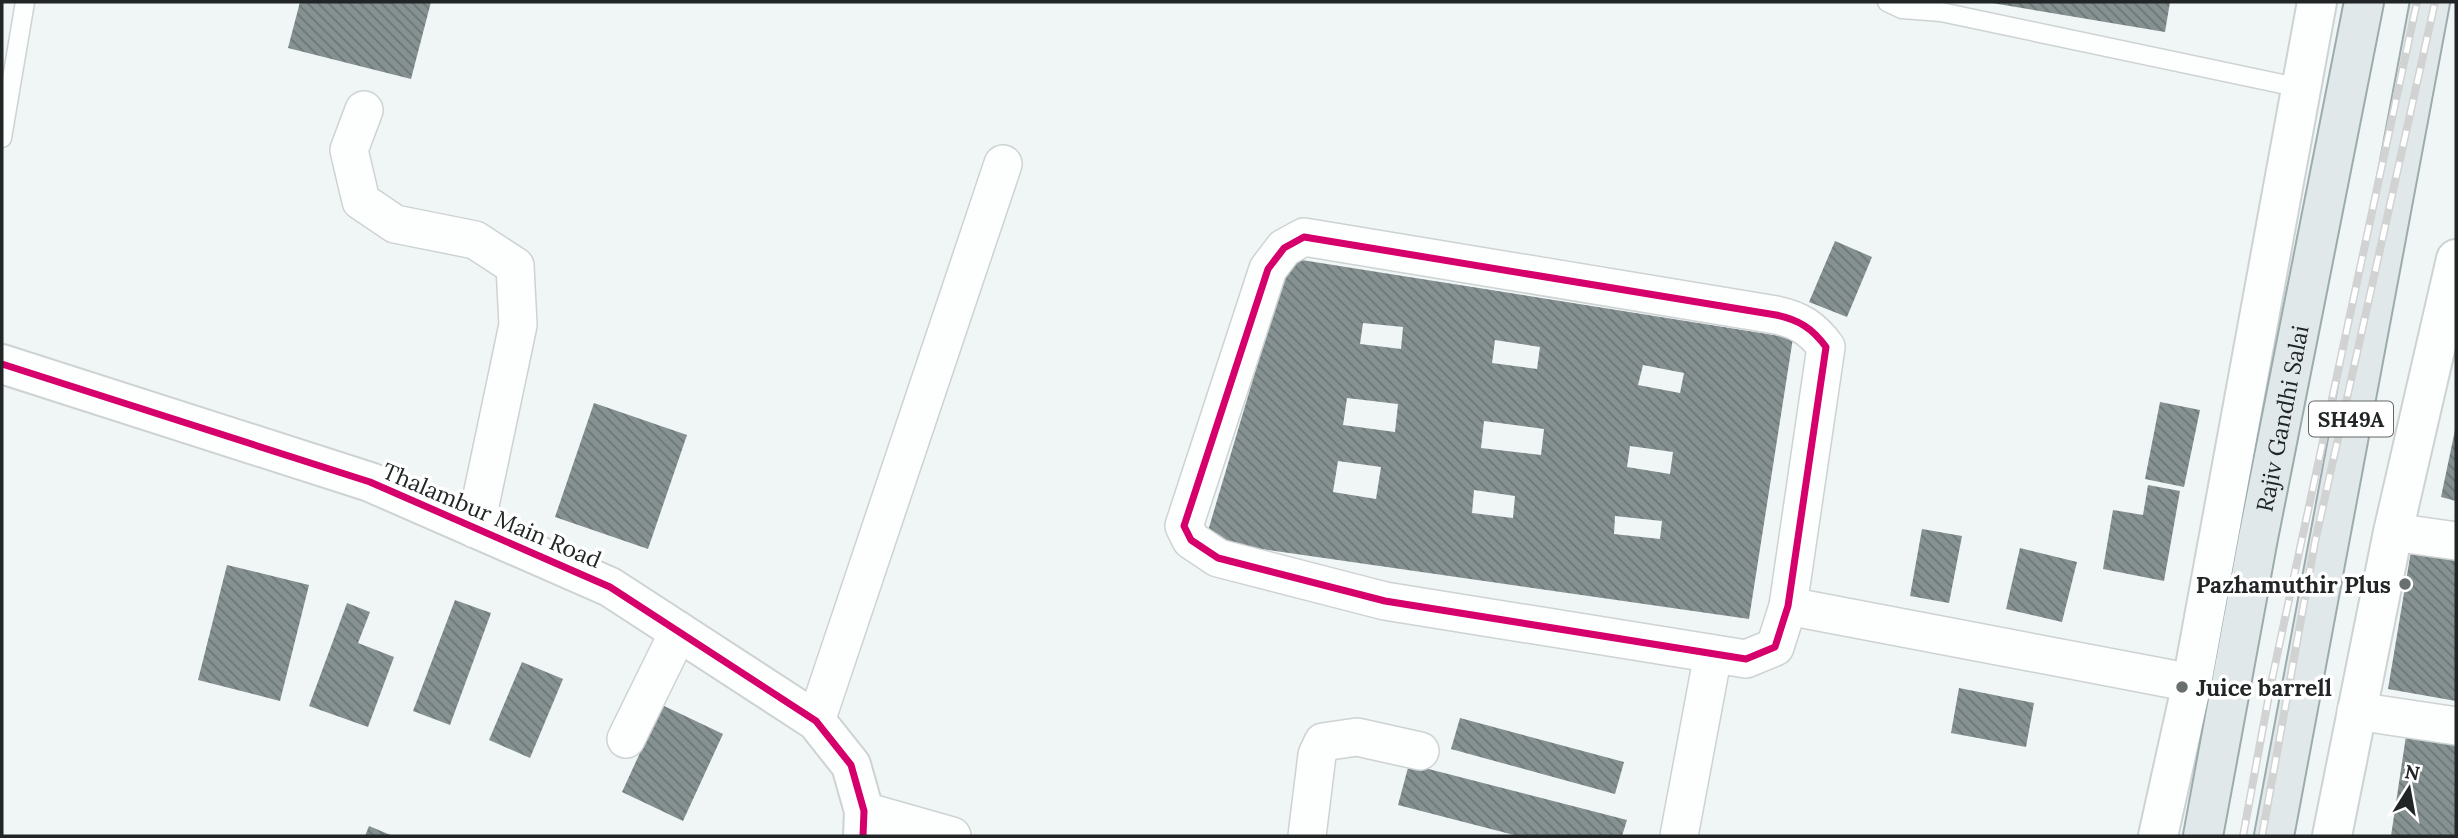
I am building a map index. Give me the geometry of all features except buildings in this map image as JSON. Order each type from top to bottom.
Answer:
[{"type":"main road","name":"Rajiv Gandhi Salai","points":[[2203,836],[2256,550],[2364,2]]},
{"type":"main road","name":"SH49A","points":[[2274,836],[2430,2]]},
{"type":"street","points":[[2158,836],[2192,683],[2317,2]]},
{"type":"street","points":[[363,110],[349,150],[361,201],[396,224],[475,240],[515,266],[518,326],[475,528]]},
{"type":"street","points":[[816,721],[1003,164]]},
{"type":"street","points":[[1304,237],[1776,315],[1791,318],[1813,330],[1826,347],[1788,606],[1775,647],[1746,659],[1385,601],[1218,558],[1191,540],[1184,526],[1268,269],[1284,248],[1304,237]]},
{"type":"street","points":[[2332,836],[2393,532],[2444,358],[2456,258]]},
{"type":"street","name":"Thalambur Main Road","points":[[2,364],[370,482],[610,587],[816,721],[851,765],[864,824]]},
{"type":"street","points":[[2393,532],[2456,541]]},
{"type":"street","points":[[1788,606],[2192,683]]},
{"type":"street","points":[[626,739],[679,631]]},
{"type":"street","points":[[1679,836],[1713,654]]},
{"type":"street","points":[[2356,710],[2456,726]]},
{"type":"street","points":[[1307,836],[1317,755],[1323,742],[1357,737],[1420,751]]},
{"type":"street","points":[[864,824],[952,836]]},
{"type":"lane","points":[[2,138],[24,2]]},
{"type":"lane","points":[[1887,2],[1902,9],[1941,12],[2301,88]]},
{"type":"railway","points":[[2243,836],[2272,679],[2417,2]]},
{"type":"railway","points":[[2262,836],[2315,542],[2435,2]]},
{"type":"cycle path","points":[[1304,237],[1776,315],[1792,319],[1816,335],[1826,347],[1788,606],[1775,647],[1746,659],[1385,601],[1218,558],[1191,540],[1184,526],[1268,269],[1284,248],[1304,237]]},
{"type":"cycle path","points":[[2,364],[370,482],[610,587],[816,721],[851,765],[864,811],[863,836]]},
{"type":"place","name":"Pazhamuthir Plus","points":[[2405,584]]},
{"type":"place","name":"Juice barrell","points":[[2182,687]]}]
